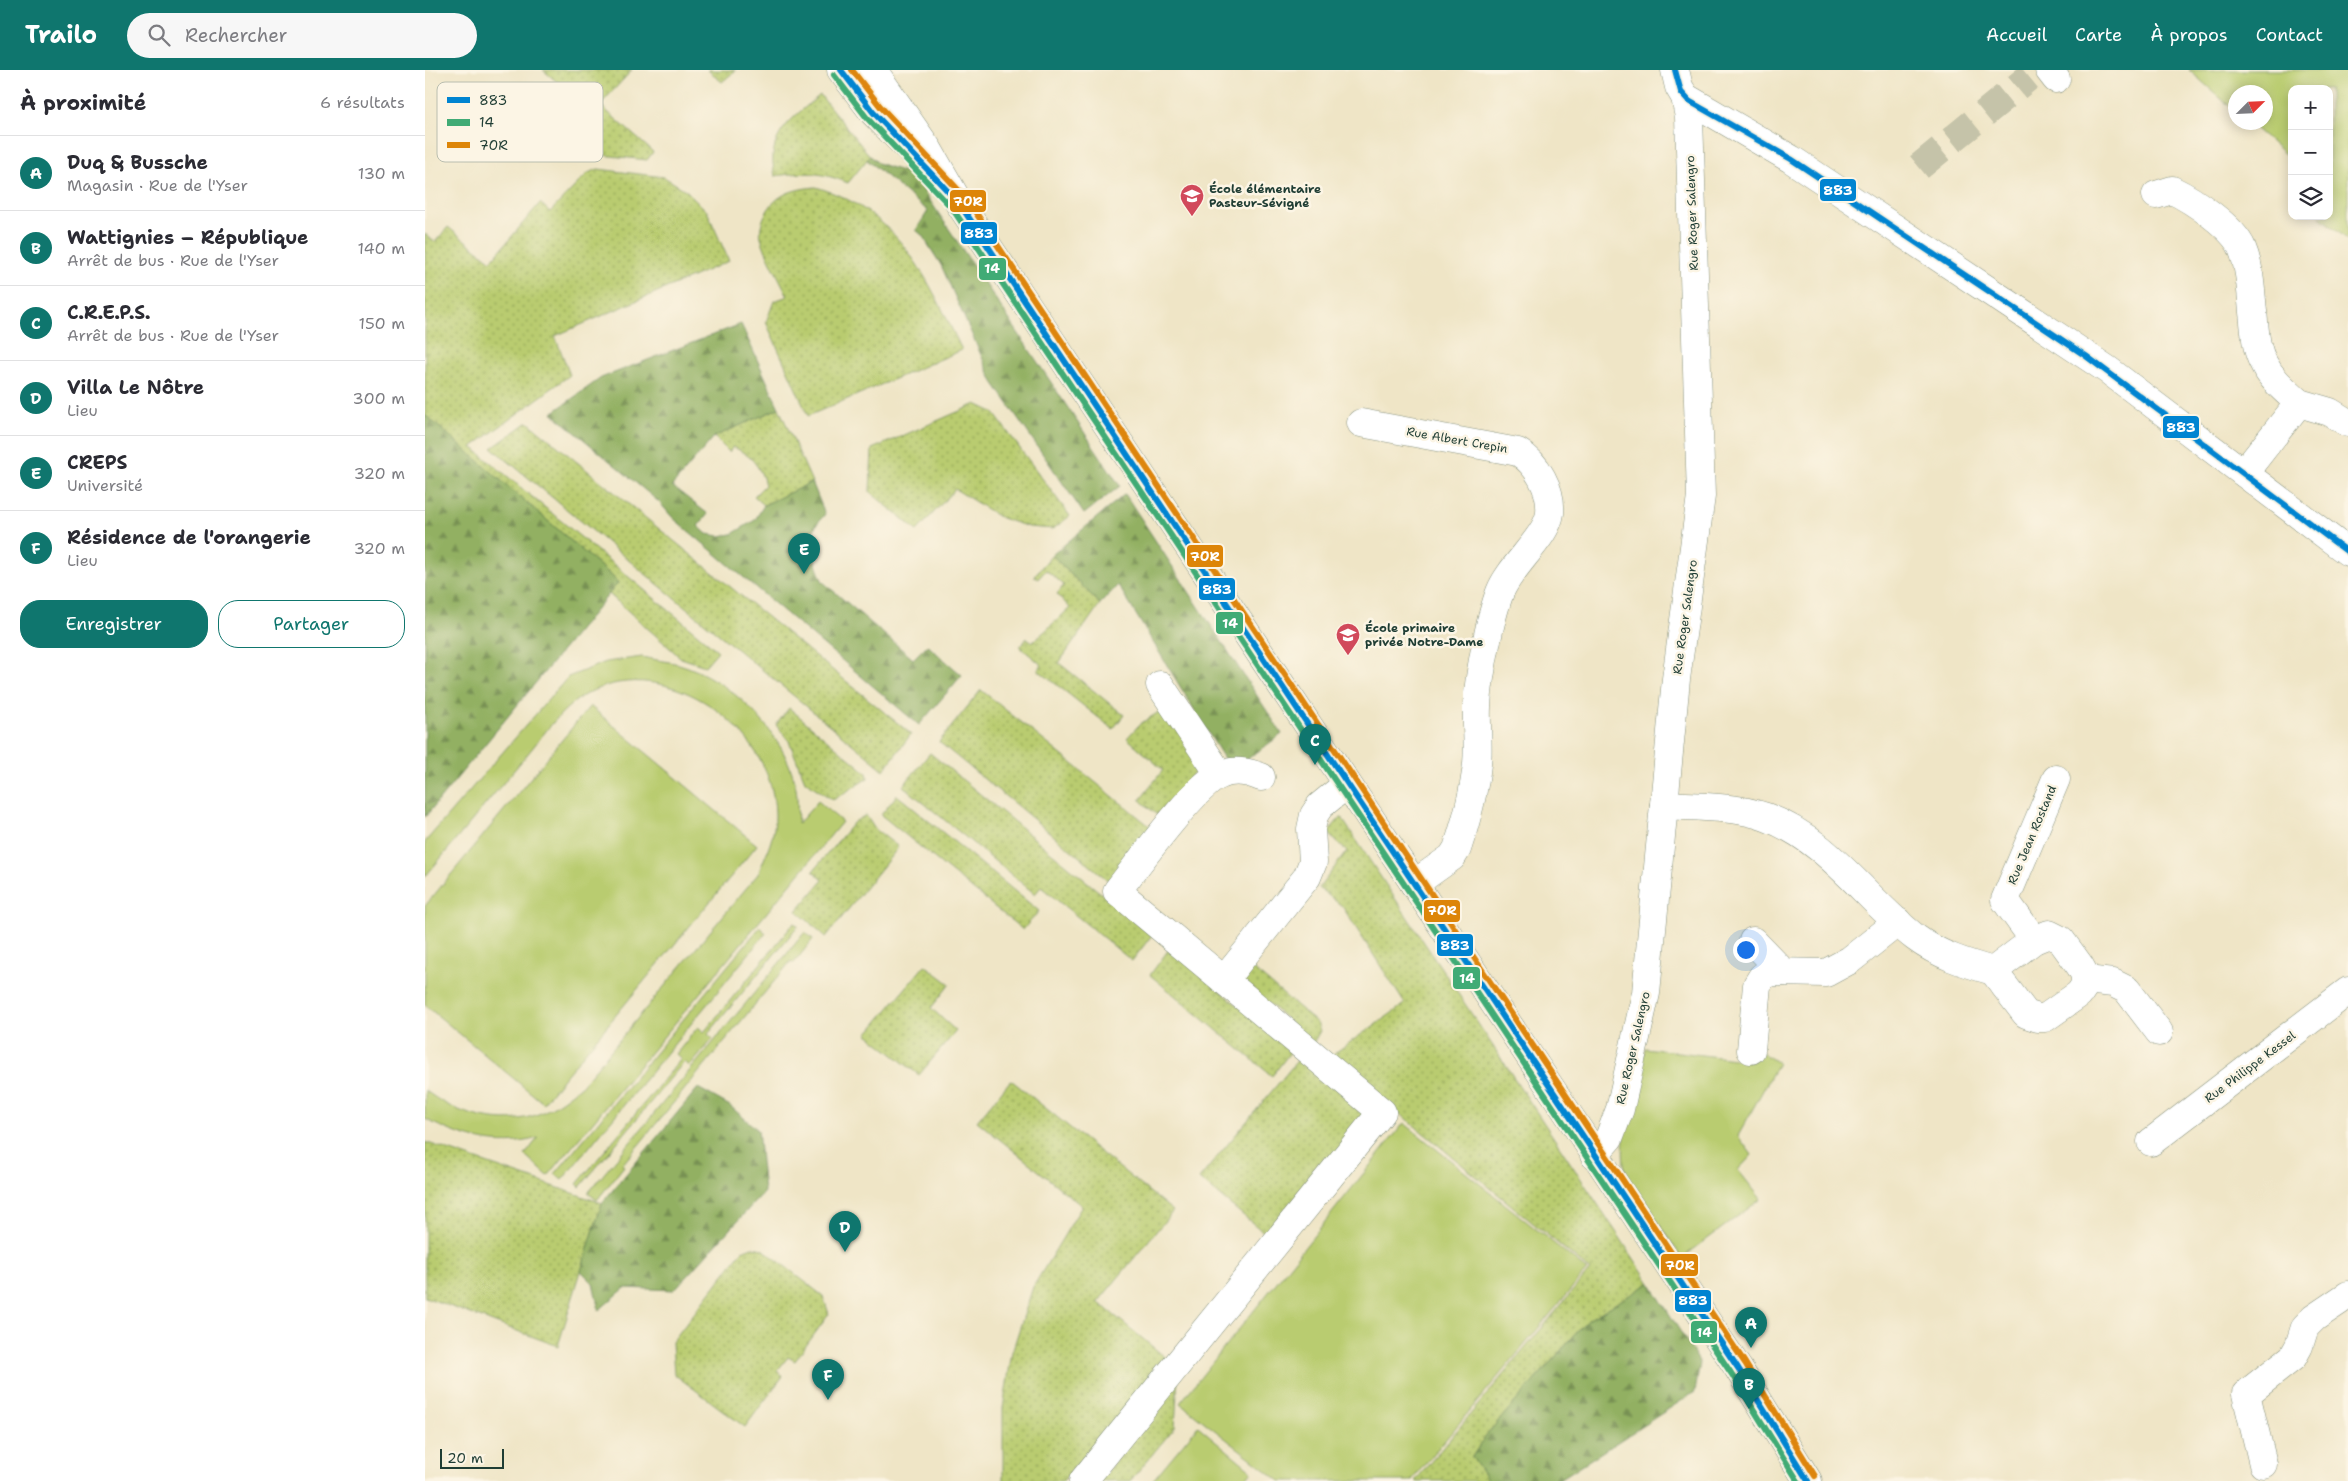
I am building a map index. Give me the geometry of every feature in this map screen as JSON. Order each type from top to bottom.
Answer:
[{"type":"street","points":[[841,70],[879,119],[959,203]]},
{"type":"street","points":[[873,70],[929,149],[959,203],[1737,1368],[1809,1481]]},
{"type":"street","name":"Rue Roger Salengro","points":[[1594,1155],[1609,1138],[1620,1109],[1641,1022],[1647,984],[1676,679],[1701,481],[1689,117],[1685,97],[1679,87],[1675,70]]},
{"type":"street","points":[[1685,97],[1791,159],[2108,370],[2348,552]]},
{"type":"street","points":[[2156,195],[2172,190],[2182,195],[2201,208],[2237,240],[2250,282],[2259,352],[2269,374],[2299,403],[2330,412],[2348,423]]},
{"type":"street","points":[[2244,473],[2299,403]]},
{"type":"street","name":"Rue Albert Crepin","points":[[1361,424],[1518,452],[1536,469],[1549,496],[1550,505],[1546,523],[1512,570],[1497,604],[1477,704],[1477,766],[1457,849],[1452,857],[1414,884]]},
{"type":"street","points":[[1159,685],[1220,775]]},
{"type":"street","points":[[1083,1481],[1383,1112],[1117,891],[1197,794],[1220,775],[1236,772],[1261,777]]},
{"type":"street","name":"Rue Jean Rostand","points":[[2034,940],[2005,900],[2056,779]]},
{"type":"street","points":[[1224,980],[1307,877],[1313,862],[1311,829],[1314,815],[1321,806],[1347,784]]},
{"type":"street","points":[[1664,805],[1741,811],[1766,817],[1781,824],[1816,846],[1842,867],[1898,922],[1936,951],[1961,962],[1993,971],[2026,1014],[2045,1018],[2079,994],[2086,980],[2083,971],[2061,940],[2049,934],[2034,940],[1993,971]]},
{"type":"street","points":[[1751,1050],[1757,985],[1762,976],[1769,972],[1827,973],[1850,960],[1898,922]]},
{"type":"street","points":[[1753,941],[1783,972]]},
{"type":"street","points":[[2086,980],[2113,983],[2127,990],[2159,1032]]},
{"type":"street","name":"Rue Philippe Kessel","points":[[2151,1142],[2348,991]]},
{"type":"street","points":[[2263,1464],[2246,1394],[2293,1357],[2305,1327],[2314,1318],[2348,1295]]},
{"type":"green space","points":[[543,70],[632,70],[603,102],[603,82],[557,82]]},
{"type":"green space","points":[[708,70],[735,70],[735,71],[722,82]]},
{"type":"green space","points":[[2189,70],[2346,70],[2348,74],[2348,240],[2324,220],[2333,220],[2333,85],[2288,85],[2288,157],[2257,130],[2273,130],[2273,85],[2228,85],[2228,105]]},
{"type":"green space","points":[[820,95],[870,156],[848,183],[828,176],[811,173],[775,176],[773,162],[777,139],[791,120]]},
{"type":"green space","points":[[603,108],[653,152],[647,160],[603,155]]},
{"type":"green space","points":[[871,156],[878,163],[913,175],[1120,486],[1084,514],[993,382],[941,265],[922,235],[916,230],[928,211],[867,160]]},
{"type":"green space","points":[[598,169],[664,177],[687,191],[707,211],[729,261],[555,336],[570,375],[472,447],[718,651],[705,666],[681,658],[609,594],[617,583],[613,577],[425,415],[425,234],[435,242],[448,227],[491,261],[540,203],[550,212],[588,173]]},
{"type":"green space","points":[[816,187],[845,198],[869,213],[890,231],[923,273],[962,350],[808,416],[766,322],[774,301],[788,296],[766,251],[760,231],[769,208],[780,197],[800,189]]},
{"type":"green space","points":[[741,324],[779,408],[714,437],[672,486],[708,514],[698,526],[707,534],[720,536],[732,534],[755,520],[764,505],[812,482],[825,514],[815,527],[812,541],[816,562],[823,582],[913,659],[927,645],[962,675],[919,725],[673,518],[659,502],[552,413],[601,378]]},
{"type":"green space","points":[[976,404],[993,412],[1070,516],[1053,529],[1029,527],[1001,518],[955,489],[917,531],[870,492],[872,449]]},
{"type":"green space","points":[[779,408],[812,482],[764,505],[754,496],[765,485],[758,467],[745,453],[733,447],[729,452],[714,437]]},
{"type":"green space","points":[[425,415],[618,583],[425,817]]},
{"type":"green space","points":[[528,422],[911,734],[884,770],[492,448]]},
{"type":"green space","points":[[1125,494],[1282,734],[1242,763],[1225,760],[1118,585],[1100,604],[1052,555]]},
{"type":"green space","points":[[1052,555],[1100,604],[1059,663],[1124,715],[1113,729],[1038,670],[1042,665],[1020,647],[1027,638],[1033,642],[1070,608],[1057,594],[1064,585],[1046,570],[1038,579],[1034,576]]},
{"type":"green space","points":[[642,657],[679,664],[698,671],[735,695],[766,726],[789,764],[796,788],[798,824],[818,801],[842,822],[548,1176],[525,1155],[538,1138],[508,1143],[494,1142],[480,1140],[452,1131],[425,1119],[425,1090],[437,1099],[465,1112],[480,1117],[511,1120],[527,1118],[541,1113],[582,1085],[758,874],[774,829],[775,813],[770,782],[756,753],[736,727],[710,706],[681,691],[650,682],[619,683],[588,693],[560,715],[425,877],[425,842],[568,677],[606,662]]},
{"type":"green space","points":[[981,690],[1152,828],[1109,881],[939,742]]},
{"type":"green space","points":[[590,706],[757,845],[543,1103],[425,1005],[425,906]]},
{"type":"green space","points":[[1168,706],[1206,762],[1186,781],[1157,815],[1140,800],[1163,770],[1127,738],[1140,724]]},
{"type":"green space","points":[[789,708],[867,773],[868,778],[833,800],[805,781],[789,741],[776,725]]},
{"type":"green space","points":[[930,753],[1152,935],[1132,961],[1041,887],[1035,894],[903,786]]},
{"type":"green space","points":[[897,795],[1039,911],[1023,930],[881,815]]},
{"type":"green space","points":[[866,815],[874,828],[897,846],[897,849],[826,937],[797,911],[823,880],[813,871],[854,822]]},
{"type":"green space","points":[[1341,817],[1650,1283],[1588,1320],[1487,1434],[1472,1457],[1488,1481],[1415,1481],[1590,1270],[1331,1057],[1405,1004],[1342,906],[1319,888],[1347,851],[1327,833]]},
{"type":"green space","points":[[794,923],[798,926],[708,1034],[713,1039],[690,1066],[684,1062],[580,1187],[577,1184],[681,1059],[676,1054],[698,1027],[704,1032]]},
{"type":"green space","points":[[760,927],[766,933],[562,1180],[555,1174]]},
{"type":"green space","points":[[805,932],[813,939],[794,963],[791,961],[622,1165],[624,1166],[597,1200],[588,1193]]},
{"type":"green space","points":[[1169,949],[1292,1050],[1272,1076],[1150,975]]},
{"type":"green space","points":[[925,965],[950,984],[931,1008],[956,1031],[919,1075],[867,1034]]},
{"type":"green space","points":[[1252,968],[1317,1023],[1320,1031],[1313,1043],[1244,981]]},
{"type":"green space","points":[[1645,1048],[1743,1060],[1760,1051],[1778,1063],[1738,1136],[1752,1155],[1738,1170],[1761,1199],[1682,1258],[1626,1175],[1623,1144],[1625,1128]]},
{"type":"green space","points":[[1301,1056],[1362,1106],[1364,1118],[1272,1239],[1199,1179]]},
{"type":"green space","points":[[1011,1080],[1173,1211],[1098,1302],[1171,1362],[1084,1469],[1077,1464],[1063,1481],[1003,1481],[1003,1408],[1012,1352],[1033,1287],[1082,1206],[977,1121]]},
{"type":"green space","points":[[698,1088],[730,1106],[758,1130],[764,1192],[674,1290],[625,1288],[599,1310],[593,1283],[581,1271],[602,1203]]},
{"type":"green space","points":[[1404,1123],[1587,1270],[1411,1481],[1280,1481],[1180,1403]]},
{"type":"green space","points":[[425,1142],[602,1203],[558,1346],[425,1297]]},
{"type":"green space","points":[[752,1247],[763,1249],[823,1296],[829,1314],[795,1361],[788,1357],[777,1371],[783,1376],[745,1427],[674,1374],[672,1342],[742,1251]]},
{"type":"green space","points":[[1650,1283],[1700,1363],[1695,1392],[1557,1481],[1488,1481],[1472,1457],[1487,1434],[1588,1320]]},
{"type":"green space","points":[[1178,1376],[1175,1427],[1130,1481],[1100,1481]]},
{"type":"green space","points":[[1198,1426],[1252,1471],[1244,1481],[1152,1481]]},
{"type":"tunnel","points":[[1919,167],[2029,77]]},
{"type":"transit line","name":"883","points":[[841,70],[873,112],[959,203],[1738,1368],[1808,1481]]},
{"type":"transit line","name":"70R","points":[[852,70],[880,106],[966,198],[1745,1363],[1815,1476]]},
{"type":"transit line","name":"883","points":[[1675,70],[1681,92],[1689,101],[1791,159],[2086,356],[2348,552]]},
{"type":"transit line","name":"14","points":[[834,75],[867,118],[952,208],[1731,1373],[1798,1481]]},
{"type":"place","name":"École élémentaire Pasteur-Sévigné","points":[[1192,217]]},
{"type":"place","name":"CREPS","points":[[804,574]]},
{"type":"place","name":"École primaire privée Notre-Dame","points":[[1348,656]]},
{"type":"place","name":"C.R.E.P.S.","points":[[1315,765]]},
{"type":"place","name":"Villa Le Nôtre","points":[[845,1252]]},
{"type":"place","name":"Duq & Bussche","points":[[1751,1348]]},
{"type":"place","name":"Résidence de l'orangerie","points":[[828,1400]]},
{"type":"place","name":"Wattignies – République","points":[[1749,1409]]}]
